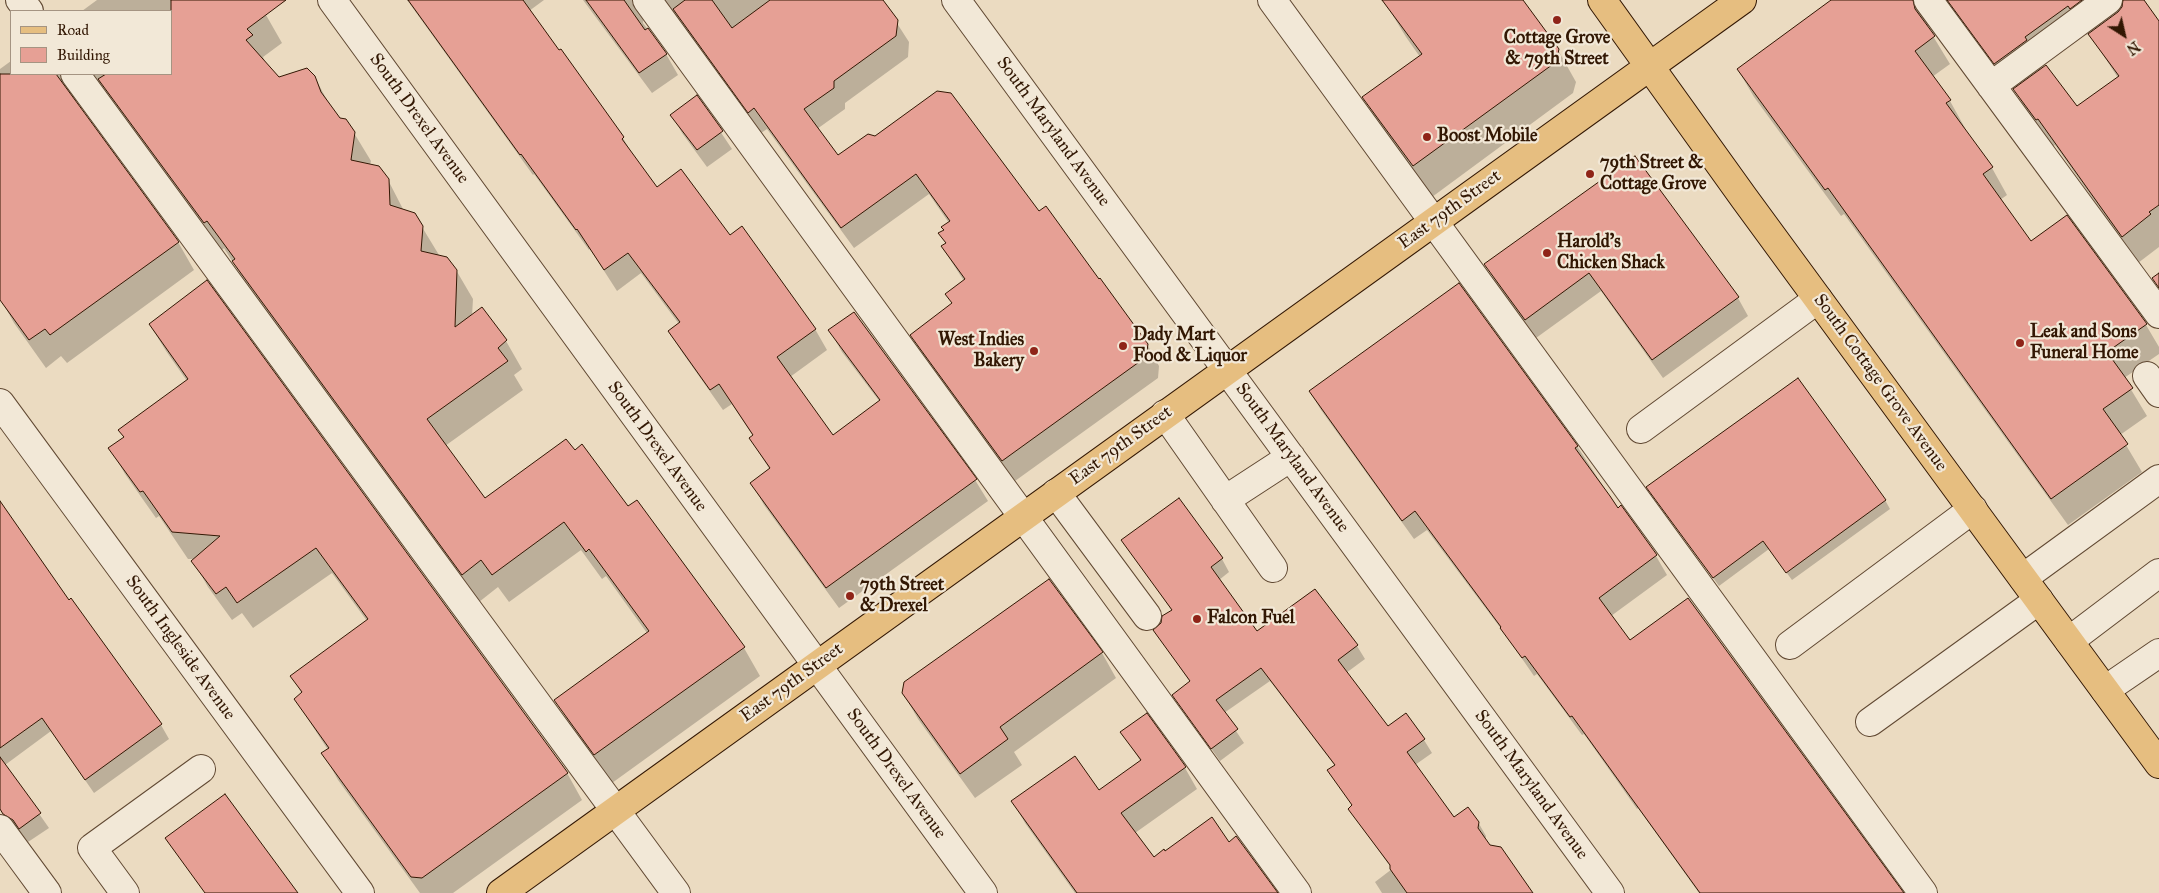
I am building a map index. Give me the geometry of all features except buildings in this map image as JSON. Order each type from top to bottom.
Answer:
[{"type":"main road","name":"South Cottage Grove Avenue","points":[[1602,0],[1818,299],[2159,764]]},
{"type":"main road","name":"East 79th Street","points":[[501,893],[1742,0]]},
{"type":"street","points":[[20,0],[28,10]]},
{"type":"street","name":"South Drexel Avenue","points":[[332,0],[983,893]]},
{"type":"street","points":[[647,0],[1297,893]]},
{"type":"street","name":"South Maryland Avenue","points":[[956,0],[1610,893]]},
{"type":"street","points":[[1272,0],[1923,893]]},
{"type":"street","points":[[1928,0],[2159,314]]},
{"type":"street","points":[[1991,86],[2108,0]]},
{"type":"street","points":[[76,75],[676,893]]},
{"type":"street","points":[[1641,429],[1818,299]]},
{"type":"street","name":"South Ingleside Avenue","points":[[0,403],[360,893]]},
{"type":"street","points":[[1165,414],[1272,568]]},
{"type":"street","points":[[1225,500],[1291,457]]},
{"type":"street","points":[[2023,578],[2159,479]]},
{"type":"street","points":[[1056,493],[1147,616]]},
{"type":"street","points":[[1790,645],[1973,509]]},
{"type":"street","points":[[2069,641],[2159,573]]},
{"type":"street","points":[[1870,722],[2039,600]]},
{"type":"street","points":[[2105,690],[2159,652]]},
{"type":"street","points":[[125,893],[92,848],[201,769]]},
{"type":"street","points":[[0,829],[47,893]]},
{"type":"place","name":"Cottage Grove & 79th Street","points":[[1557,20]]},
{"type":"place","name":"Boost Mobile","points":[[1427,137]]},
{"type":"place","name":"79th Street & Cottage Grove","points":[[1590,174]]},
{"type":"place","name":"Harold's Chicken Shack","points":[[1547,253]]},
{"type":"place","name":"Leak and Sons Funeral Home","points":[[2020,343]]},
{"type":"place","name":"Dady Mart Food & Liquor","points":[[1123,346]]},
{"type":"place","name":"West Indies Bakery","points":[[1034,351]]},
{"type":"place","name":"79th Street & Drexel","points":[[850,596]]},
{"type":"place","name":"Falcon Fuel","points":[[1197,619]]}]
